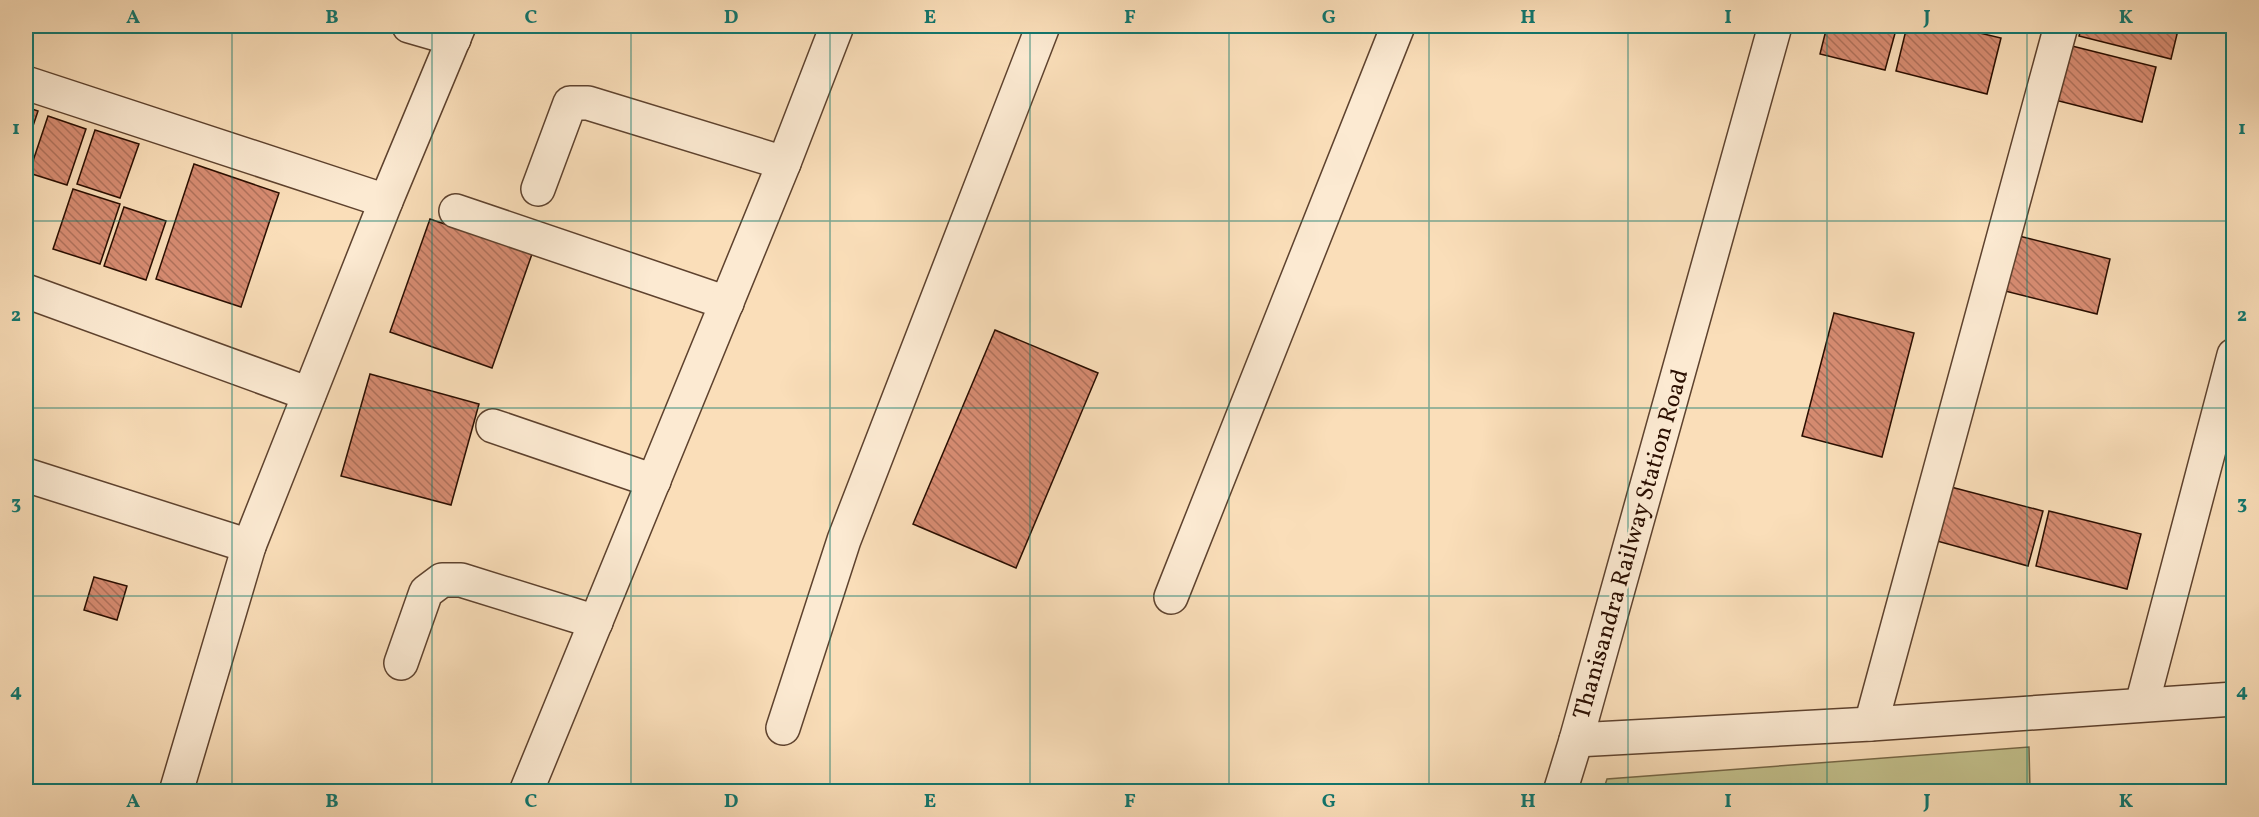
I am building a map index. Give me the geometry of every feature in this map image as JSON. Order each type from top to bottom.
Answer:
[{"type":"street","points":[[176,792],[249,546],[386,201],[457,32],[409,26]]},
{"type":"street","points":[[526,792],[784,163],[837,26]]},
{"type":"street","points":[[783,728],[844,540],[1042,26]]},
{"type":"street","points":[[1171,597],[1398,26]]},
{"type":"street","name":"Thanisandra Railway Station Road","points":[[1775,26],[1575,740],[1871,724],[2234,699]]},
{"type":"street","points":[[1871,724],[2061,26]]},
{"type":"street","points":[[26,83],[386,201]]},
{"type":"street","points":[[538,189],[570,103],[588,103],[784,163]]},
{"type":"street","points":[[456,211],[727,303]]},
{"type":"street","points":[[26,291],[309,394]]},
{"type":"street","points":[[2142,704],[2234,354]]},
{"type":"street","points":[[493,426],[654,481]]},
{"type":"street","points":[[26,475],[249,546]]},
{"type":"street","points":[[401,663],[426,592],[442,580],[461,580],[596,622]]},
{"type":"street","points":[[1560,792],[1575,740]]},
{"type":"shaded area","points":[[2029,747],[2030,791],[1603,791],[1607,779]]},
{"type":"building","points":[[1827,26],[1897,26],[1885,70],[1820,54]]},
{"type":"building","points":[[1907,26],[1950,26],[2001,38],[1987,94],[1896,71]]},
{"type":"building","points":[[2082,26],[2179,26],[2171,59],[2079,36]]},
{"type":"building","points":[[2064,44],[2156,67],[2142,122],[2051,99]]},
{"type":"building","points":[[26,107],[38,111],[26,147]]},
{"type":"building","points":[[48,116],[86,129],[67,185],[29,173]]},
{"type":"building","points":[[95,130],[139,144],[120,198],[77,184]]},
{"type":"building","points":[[194,164],[279,193],[241,307],[156,279]]},
{"type":"building","points":[[73,189],[120,204],[100,264],[53,249]]},
{"type":"building","points":[[124,207],[166,221],[146,280],[104,266]]},
{"type":"building","points":[[430,219],[532,254],[492,368],[390,332]]},
{"type":"building","points":[[2019,236],[2110,259],[2097,314],[2005,291]]},
{"type":"building","points":[[1834,313],[1914,333],[1882,457],[1802,436]]},
{"type":"building","points":[[995,330],[1098,373],[1016,568],[913,524]]},
{"type":"building","points":[[370,374],[479,404],[451,505],[341,476]]},
{"type":"building","points":[[1951,487],[2043,511],[2028,566],[1937,541]]},
{"type":"building","points":[[2049,511],[2141,534],[2127,589],[2036,566]]},
{"type":"building","points":[[94,577],[127,586],[117,620],[84,610]]}]
